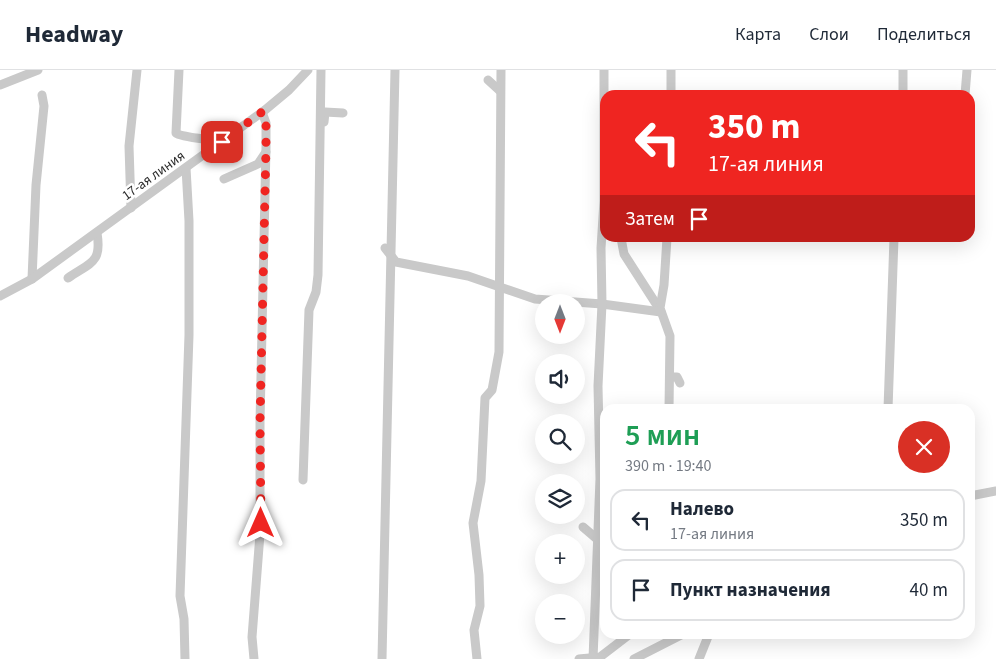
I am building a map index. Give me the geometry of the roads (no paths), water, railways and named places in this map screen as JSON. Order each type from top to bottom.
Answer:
[{"type":"street","points":[[0,85],[38,70]]},
{"type":"street","points":[[131,208],[129,146],[137,70]]},
{"type":"street","points":[[178,70],[176,133],[182,137],[197,137],[222,142]]},
{"type":"street","name":"17-ая линия","points":[[0,296],[32,279],[222,142],[289,90],[308,70]]},
{"type":"street","points":[[303,480],[309,310],[316,292],[318,275],[321,70]]},
{"type":"street","points":[[382,659],[395,70]]},
{"type":"street","points":[[477,659],[474,630],[480,606],[479,576],[473,523],[481,481],[485,398],[492,390],[499,352],[501,70]]},
{"type":"street","points":[[604,70],[604,90]]},
{"type":"street","points":[[671,70],[671,90]]},
{"type":"street","points":[[903,70],[903,90]]},
{"type":"street","points":[[965,90],[967,70]]},
{"type":"street","points":[[488,80],[500,91]]},
{"type":"street","points":[[32,279],[36,184],[44,106],[42,95]]},
{"type":"street","points":[[254,659],[252,637],[261,523],[260,422],[266,152],[266,123],[262,112]]},
{"type":"street","points":[[321,132],[325,112],[343,113]]},
{"type":"street","points":[[224,179],[258,164],[266,152]]},
{"type":"street","points":[[185,659],[184,619],[180,596],[189,335],[189,221],[186,168]]},
{"type":"street","points":[[248,169],[258,173],[265,185]]},
{"type":"street","points":[[68,278],[98,256],[100,250],[97,232]]},
{"type":"street","points":[[593,658],[600,479],[598,386],[602,304],[601,242]]},
{"type":"street","points":[[622,242],[624,254],[661,312],[670,336],[669,404]]},
{"type":"street","points":[[661,312],[668,242]]},
{"type":"street","points":[[888,404],[894,242]]},
{"type":"street","points":[[385,248],[396,262],[459,273],[535,299],[602,304],[661,312]]},
{"type":"street","points":[[671,377],[677,377],[680,384]]},
{"type":"street","points":[[975,495],[996,490]]},
{"type":"street","points":[[583,527],[597,539]]},
{"type":"street","points":[[579,659],[600,657],[623,639]]},
{"type":"street","points":[[634,659],[673,639]]},
{"type":"street","points":[[699,659],[707,639]]}]
